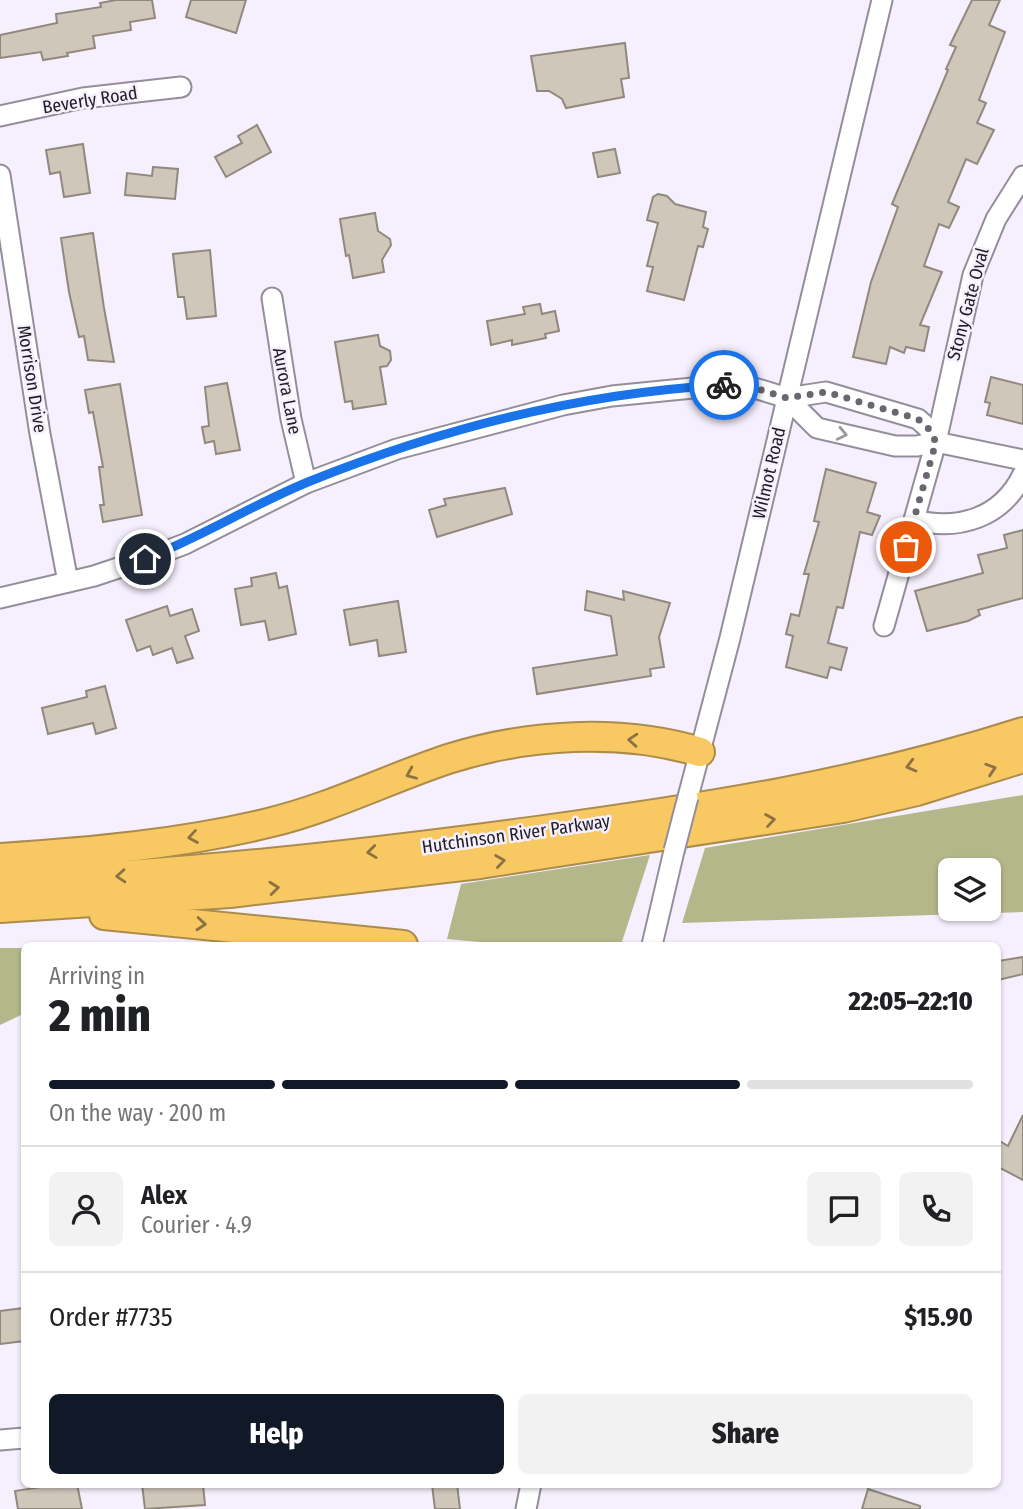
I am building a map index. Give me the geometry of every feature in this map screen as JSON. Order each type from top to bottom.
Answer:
[{"type":"highway","name":"Hutchinson River Parkway","points":[[4,899],[111,877],[308,860],[645,816],[815,789],[947,756],[1023,732]]},
{"type":"highway","points":[[0,858],[109,849],[268,823],[343,801],[445,760],[522,742],[609,738],[670,743],[700,752]]},
{"type":"highway","name":"Hutchinson River Parkway","points":[[4,899],[298,886],[627,842],[843,808],[917,791],[1023,758]]},
{"type":"highway","points":[[4,899],[377,942]]},
{"type":"street","name":"Wilmot Road","points":[[653,942],[730,638],[882,0]]},
{"type":"street","name":"Beverly Road","points":[[0,116],[83,98],[181,87]]},
{"type":"street","name":"Morrison Drive","points":[[0,175],[40,434],[68,582]]},
{"type":"street","name":"Stony Gate Oval","points":[[884,626],[936,442],[972,275],[996,219],[1023,176]]},
{"type":"street","name":"Aurora Lane","points":[[272,298],[291,419],[306,483]]},
{"type":"street","points":[[0,598],[121,568],[185,544],[306,483],[431,438],[612,396],[723,385],[748,386],[787,398],[826,392],[860,399],[887,411],[918,419],[928,428],[936,442]]},
{"type":"street","points":[[787,398],[817,428],[895,446],[917,446],[936,442],[1023,460]]},
{"type":"street","points":[[914,520],[943,525],[983,518],[1003,503],[1023,474]]},
{"type":"street","points":[[0,1440],[21,1438]]},
{"type":"street","points":[[526,1509],[530,1488]]},
{"type":"green space","points":[[1023,795],[1023,912],[1001,913],[1001,858],[938,858],[938,915],[682,923],[705,848]]},
{"type":"green space","points":[[650,855],[622,942],[480,942],[447,939],[461,884]]},
{"type":"green space","points":[[0,948],[21,948],[21,1015],[0,1025]]},
{"type":"building","points":[[152,0],[155,18],[130,22],[131,30],[93,36],[95,48],[67,53],[68,56],[43,60],[41,52],[0,58],[0,35],[57,23],[56,14],[101,7],[100,3]]},
{"type":"building","points":[[191,0],[246,0],[236,33],[186,17]]},
{"type":"building","points":[[972,0],[1000,0],[989,25],[1005,32],[979,100],[986,103],[977,123],[994,130],[977,164],[966,159],[948,202],[959,207],[949,228],[939,224],[924,266],[942,272],[920,325],[929,327],[924,351],[906,347],[904,353],[890,347],[886,364],[853,357],[871,282],[898,207],[892,204],[948,70],[946,69],[956,47],[950,45]]},
{"type":"building","points":[[625,43],[629,78],[621,79],[624,97],[566,108],[562,99],[549,91],[537,91],[531,56]]},
{"type":"building","points":[[257,125],[271,152],[226,177],[215,157],[242,143],[238,136]]},
{"type":"building","points":[[83,144],[90,193],[64,197],[60,172],[50,174],[46,150]]},
{"type":"building","points":[[615,149],[620,173],[598,177],[593,153]]},
{"type":"building","points":[[153,167],[178,169],[175,199],[125,195],[127,173],[152,176]]},
{"type":"building","points":[[658,194],[667,196],[675,204],[706,212],[703,227],[708,229],[703,247],[698,246],[684,300],[647,291],[653,267],[647,266],[658,223],[647,220],[653,197]]},
{"type":"building","points":[[375,213],[378,231],[390,239],[391,245],[382,260],[384,272],[353,278],[349,255],[346,256],[340,219]]},
{"type":"building","points":[[93,233],[114,362],[88,360],[84,336],[79,337],[69,292],[61,238]]},
{"type":"building","points":[[210,250],[216,316],[187,319],[184,297],[178,297],[173,254]]},
{"type":"building","points":[[540,304],[542,314],[555,311],[559,331],[545,334],[546,338],[512,345],[512,340],[491,345],[487,321],[525,314],[523,307]]},
{"type":"building","points":[[378,335],[380,346],[390,351],[391,360],[387,366],[380,367],[386,404],[353,409],[352,401],[345,402],[335,342]]},
{"type":"building","points":[[991,377],[1023,385],[1023,424],[987,415],[990,403],[985,402]]},
{"type":"building","points":[[227,383],[240,450],[216,454],[214,441],[205,443],[202,427],[209,426],[205,387]]},
{"type":"building","points":[[120,384],[142,515],[103,522],[100,505],[104,505],[99,467],[103,467],[93,412],[89,413],[85,390]]},
{"type":"building","points":[[826,469],[876,483],[867,512],[880,516],[872,535],[860,532],[843,608],[837,607],[828,643],[847,648],[841,670],[830,667],[827,678],[786,667],[793,636],[786,634],[791,614],[799,616],[809,574],[804,574],[819,522],[814,521]]},
{"type":"building","points":[[505,488],[512,514],[437,537],[429,510],[446,505],[444,499]]},
{"type":"building","points":[[1023,530],[1023,598],[978,610],[980,615],[968,621],[927,631],[915,591],[983,573],[978,555],[1007,548],[1004,535]]},
{"type":"building","points":[[276,573],[279,588],[287,586],[296,634],[269,640],[265,621],[241,625],[235,589],[252,586],[251,578]]},
{"type":"building","points":[[587,591],[624,600],[623,591],[670,603],[659,637],[664,667],[650,669],[651,676],[537,694],[533,668],[617,655],[611,616],[585,610]]},
{"type":"building","points":[[398,601],[406,652],[379,656],[377,640],[350,645],[344,610]]},
{"type":"building","points":[[167,606],[170,616],[192,609],[199,631],[185,636],[193,658],[177,663],[172,648],[153,655],[150,646],[137,651],[126,620]]},
{"type":"building","points":[[105,686],[116,728],[96,734],[93,723],[48,734],[42,708],[87,697],[86,691]]},
{"type":"building","points":[[1023,957],[1023,974],[1001,979],[1001,961]]},
{"type":"building","points":[[1023,1115],[1023,1180],[1001,1169],[1001,1142],[1008,1146]]},
{"type":"building","points":[[21,1308],[21,1341],[0,1344],[0,1311]]},
{"type":"building","points":[[78,1488],[82,1509],[18,1509],[15,1491]]},
{"type":"building","points":[[142,1488],[203,1488],[205,1505],[145,1509]]},
{"type":"building","points":[[432,1488],[457,1488],[460,1509],[435,1509]]},
{"type":"building","points":[[868,1489],[920,1506],[920,1509],[862,1509]]},
{"type":"way so far","points":[[724,385],[748,386],[787,398],[826,392],[860,399],[887,411],[918,419],[928,428],[936,442],[906,547]]},
{"type":"route","points":[[145,559],[185,544],[306,483],[431,438],[563,405],[612,396],[724,385]]}]
